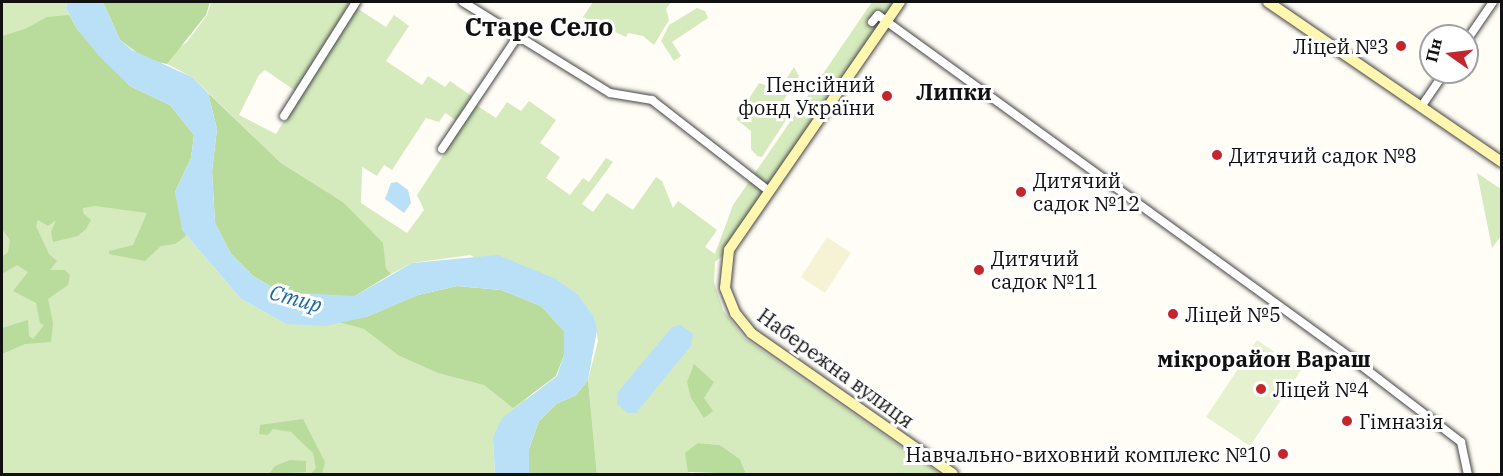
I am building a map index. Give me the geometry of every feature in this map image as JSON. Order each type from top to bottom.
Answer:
[{"type":"street","points":[[284,116],[356,2]]},
{"type":"street","points":[[463,2],[610,93],[652,100],[769,191]]},
{"type":"street","name":"Набережна вулиця","points":[[900,2],[729,250],[725,288],[735,312],[750,333],[952,474]]},
{"type":"street","points":[[1268,2],[1502,162]]},
{"type":"street","points":[[1478,24],[1493,2]]},
{"type":"street","points":[[872,22],[878,15],[1461,442],[1468,474]]},
{"type":"street","points":[[442,149],[519,36]]},
{"type":"street","points":[[1421,107],[1437,84]]},
{"type":"shaded area","points":[[827,237],[851,253],[825,293],[801,277]]},
{"type":"green space","points":[[2,2],[67,2],[66,8],[182,230],[241,299],[286,324],[366,317],[418,295],[564,355],[493,438],[495,474],[2,474]]},
{"type":"green space","points":[[103,2],[210,2],[206,15],[167,64],[147,60],[120,40]]},
{"type":"green space","points":[[211,2],[358,2],[355,7],[386,27],[394,15],[409,26],[386,61],[422,85],[428,76],[445,87],[450,81],[473,97],[459,122],[445,113],[439,122],[426,118],[392,170],[384,165],[377,176],[362,167],[361,203],[407,233],[424,210],[417,195],[476,105],[496,118],[507,102],[521,111],[529,101],[556,120],[540,143],[560,157],[546,178],[570,195],[583,178],[589,182],[606,158],[613,162],[582,204],[593,212],[607,193],[633,210],[656,177],[662,181],[673,208],[678,201],[717,230],[705,247],[715,254],[733,205],[872,2],[900,2],[729,250],[715,262],[714,282],[723,310],[744,338],[940,474],[746,474],[740,459],[720,445],[698,443],[688,472],[693,474],[597,474],[588,380],[598,341],[594,317],[470,255],[412,263],[391,274],[386,268],[382,243],[343,202],[281,163],[192,77],[167,64],[174,51],[187,42],[207,15]],"holes":[[[265,70],[300,94],[276,134],[239,115],[259,75]]]},
{"type":"green space","points":[[593,2],[671,2],[666,9],[669,20],[654,45],[643,36],[628,33],[626,37],[583,17]]},
{"type":"green space","points":[[697,8],[705,11],[708,18],[672,42],[681,56],[674,61],[661,41],[669,25]]},
{"type":"green space","points":[[69,15],[77,29],[130,86],[170,105],[194,135],[191,158],[175,192],[186,236],[175,244],[161,246],[145,261],[109,254],[109,251],[133,245],[147,213],[95,206],[83,208],[83,213],[91,220],[86,229],[78,236],[53,242],[51,232],[56,220],[48,226],[38,220],[36,226],[49,254],[57,261],[50,270],[65,270],[70,275],[68,285],[48,299],[53,323],[51,342],[25,344],[2,354],[2,328],[28,320],[29,336],[33,339],[44,325],[40,323],[36,303],[13,291],[28,272],[17,265],[2,274],[2,257],[8,252],[10,240],[2,229],[2,36],[25,29],[47,17]]},
{"type":"green space","points":[[794,67],[799,76],[780,106],[788,117],[762,157],[757,156],[751,149],[751,131],[736,119],[759,83],[779,90]]},
{"type":"green space","points":[[208,93],[281,163],[343,202],[383,243],[386,268],[391,274],[355,296],[309,297],[280,292],[253,276],[231,254],[215,223],[212,171],[217,129]]},
{"type":"green space","points":[[1477,173],[1501,189],[1501,236],[1492,248]]},
{"type":"green space","points":[[457,286],[501,290],[541,306],[564,331],[564,355],[556,376],[513,408],[484,385],[438,373],[398,355],[364,329],[339,322],[366,317],[418,295]]},
{"type":"green space","points":[[1257,340],[1301,370],[1250,446],[1206,417]]},
{"type":"green space","points":[[694,364],[714,382],[704,398],[713,411],[704,418],[691,398],[687,382]]},
{"type":"green space","points":[[588,380],[597,474],[529,474],[529,449],[539,421],[556,404],[576,395]]},
{"type":"green space","points":[[303,419],[325,462],[322,474],[311,474],[316,468],[313,453],[291,432],[273,429],[268,435],[259,434],[260,425]]},
{"type":"green space","points":[[698,443],[720,445],[740,459],[746,474],[688,472],[685,453]]},
{"type":"green space","points":[[290,460],[306,461],[306,472],[269,474],[275,466]]},
{"type":"water","name":"Стир","points":[[67,2],[103,2],[120,40],[132,50],[192,77],[208,93],[217,129],[212,171],[215,223],[231,254],[253,276],[280,292],[355,296],[412,263],[498,255],[556,279],[578,295],[594,317],[597,330],[588,380],[576,395],[556,404],[539,421],[529,449],[529,474],[495,474],[493,438],[502,418],[557,376],[564,355],[564,331],[541,306],[501,290],[457,286],[418,295],[366,317],[325,326],[286,324],[241,299],[182,230],[175,192],[191,158],[194,135],[170,105],[130,86],[99,56],[77,29],[66,8]]},
{"type":"water","points":[[397,182],[408,190],[411,203],[404,213],[385,199],[391,183]]},
{"type":"water","points":[[681,325],[693,334],[691,346],[636,413],[628,413],[617,404],[618,392],[672,327]]},
{"type":"place","name":"Ліцей №3","points":[[1401,46]]},
{"type":"place","name":"Пенсійний фонд України","points":[[887,96]]},
{"type":"place","name":"Дитячий садок №8","points":[[1217,155]]},
{"type":"place","name":"Дитячий садок №12","points":[[1021,192]]},
{"type":"place","name":"Дитячий садок №11","points":[[979,270]]},
{"type":"place","name":"Ліцей №5","points":[[1173,314]]},
{"type":"place","name":"Ліцей №4","points":[[1261,389]]},
{"type":"place","name":"Гімназія","points":[[1347,421]]},
{"type":"place","name":"Навчально-виховний комплекс №10","points":[[1283,454]]},
{"type":"district","name":"Старе Село","points":[[539,27]]},
{"type":"district","name":"Липки","points":[[954,92]]},
{"type":"district","name":"мікрорайон Вараш","points":[[1264,359]]}]
